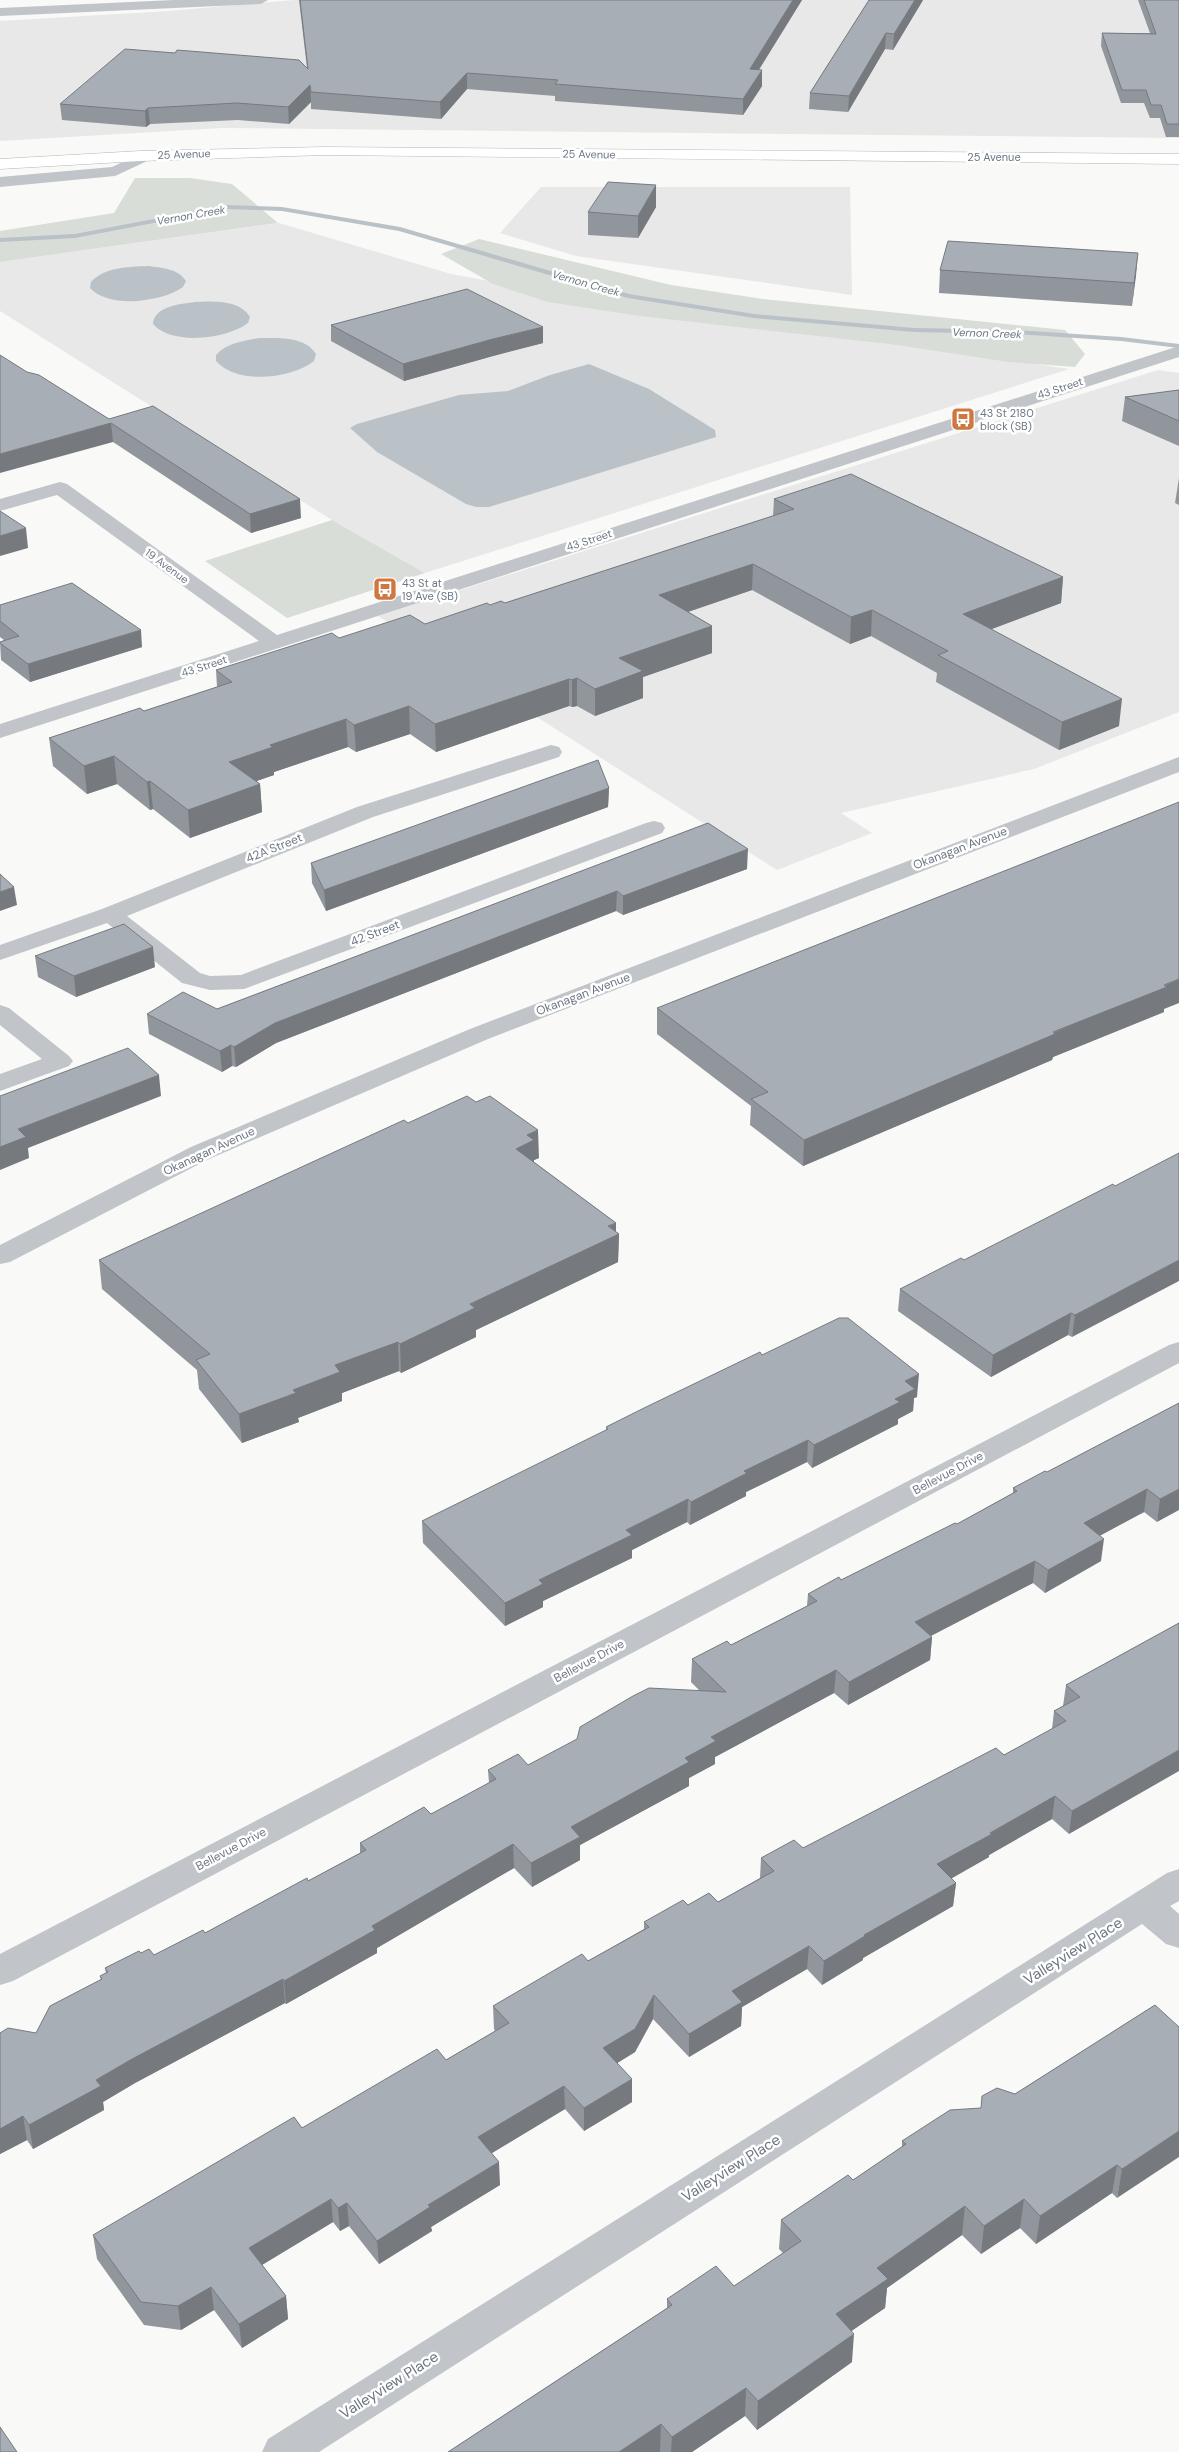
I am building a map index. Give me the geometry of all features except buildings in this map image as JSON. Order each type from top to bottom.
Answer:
[{"type":"main road","name":"25 Avenue","points":[[0,164],[140,156],[325,151],[1179,159]]},
{"type":"street","points":[[0,12],[261,0]]},
{"type":"street","name":"25 Avenue","points":[[0,182],[115,172],[140,159]]},
{"type":"street","name":"43 Street","points":[[0,731],[1173,352]]},
{"type":"street","name":"19 Avenue","points":[[0,505],[60,488],[275,643]]},
{"type":"street","name":"42A Street","points":[[0,952],[110,914],[365,812],[551,752]]},
{"type":"street","name":"Okanagan Avenue","points":[[0,1256],[200,1153],[470,1038],[1179,764]]},
{"type":"street","name":"42 Street","points":[[110,914],[191,978],[210,983],[244,982],[654,828]]},
{"type":"street","points":[[0,1013],[60,1061],[0,1083]]},
{"type":"street","name":"Bellevue Drive","points":[[0,1971],[1179,1351]]},
{"type":"street","name":"Valleyview Place","points":[[283,2452],[1179,1884]]},
{"type":"street","points":[[1145,1906],[1179,1934]]},
{"type":"shaded area","points":[[294,0],[1179,0],[1179,138],[222,128],[0,141],[0,21],[169,11]]},
{"type":"shaded area","points":[[135,178],[190,178],[232,184],[278,223],[0,262],[0,231],[114,213]]},
{"type":"shaded area","points":[[541,187],[850,187],[852,295],[576,256],[500,233]]},
{"type":"shaded area","points":[[279,223],[451,274],[682,316],[890,342],[1069,369],[425,573],[332,520],[0,311],[0,262]]},
{"type":"shaded area","points":[[479,239],[671,285],[763,299],[1065,330],[1085,354],[1075,367],[1009,362],[890,344],[640,316],[548,302],[493,284],[441,254]]},
{"type":"shaded area","points":[[148,266],[174,271],[179,273],[186,281],[183,287],[174,292],[136,301],[110,299],[99,295],[90,288],[91,282],[103,273],[125,268]]},
{"type":"shaded area","points":[[195,302],[218,302],[240,307],[250,317],[248,323],[239,329],[227,333],[200,338],[186,338],[173,335],[162,331],[153,324],[158,313],[163,310],[176,305]]},
{"type":"shaded area","points":[[259,338],[298,341],[311,348],[316,354],[314,361],[292,372],[264,377],[237,374],[225,369],[216,361],[216,355],[225,348],[236,343]]},
{"type":"shaded area","points":[[589,364],[649,389],[715,430],[716,437],[489,507],[476,507],[466,504],[377,452],[350,428],[357,424],[459,395],[508,391],[550,375]]},
{"type":"shaded area","points":[[1158,370],[1179,373],[1179,712],[1034,769],[841,813],[872,833],[777,870],[378,616]]},
{"type":"shaded area","points":[[332,520],[425,573],[287,618],[205,561]]},
{"type":"waterway","name":"Vernon Creek","points":[[0,240],[75,236],[227,207],[282,209],[400,229],[628,296],[754,316],[914,330],[1016,332],[1121,339],[1179,346]]},
{"type":"place","name":"43 St 2180 block (SB)","points":[[963,419]]},
{"type":"place","name":"43 St at 19 Ave (SB)","points":[[385,589]]}]
